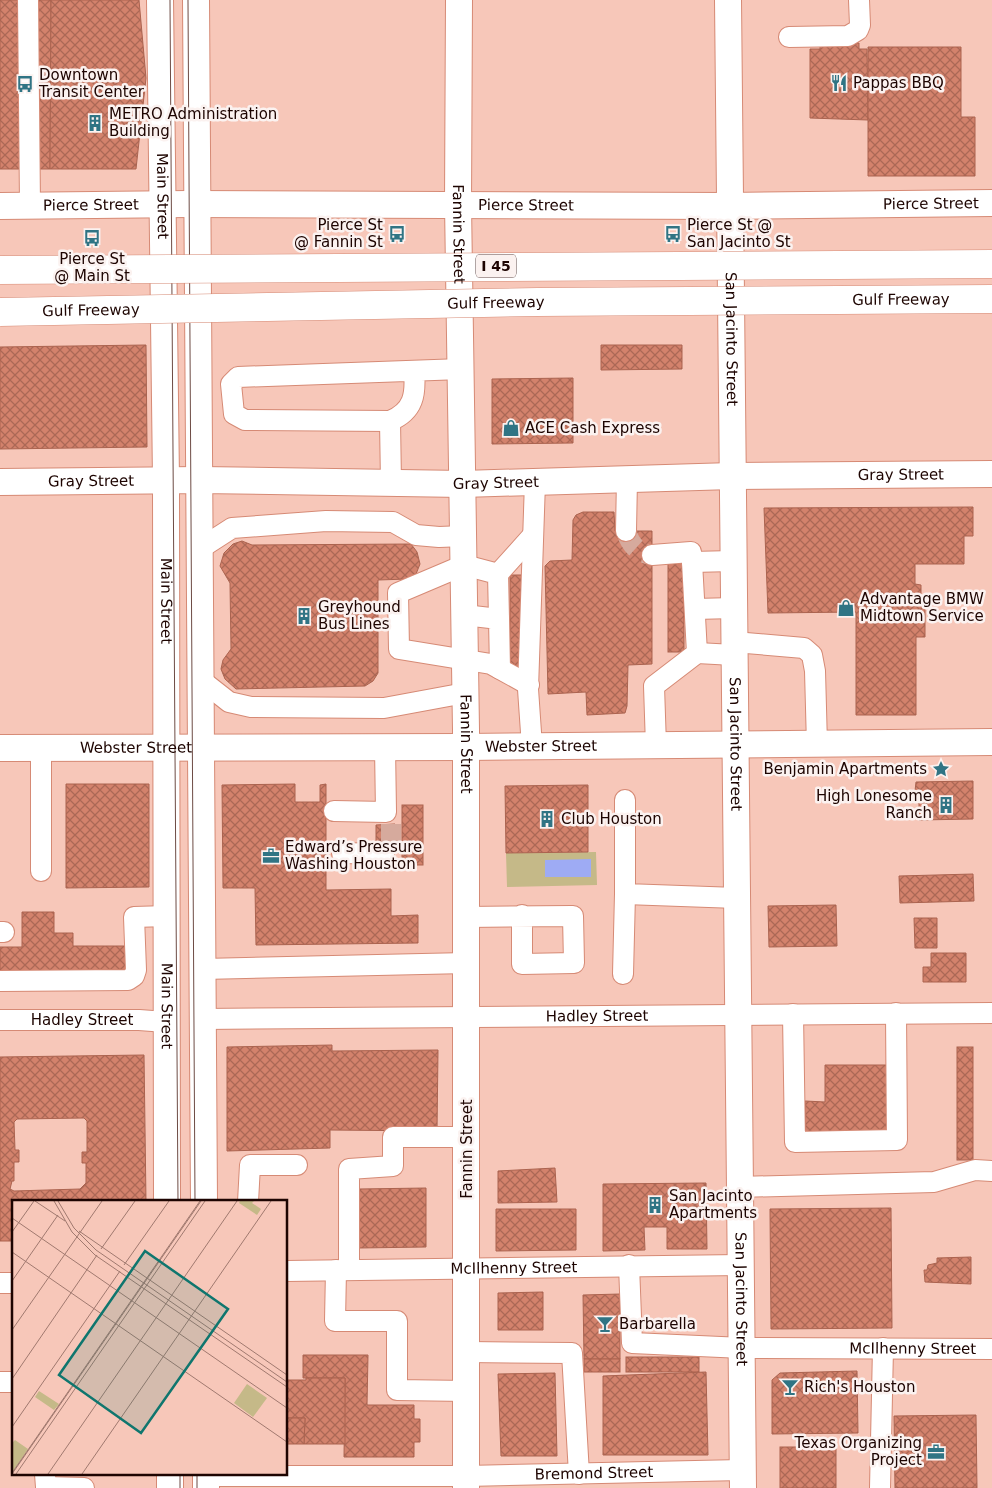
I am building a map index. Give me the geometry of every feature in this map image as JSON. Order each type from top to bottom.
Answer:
[{"type":"highway","name":"I 45","points":[[0,270],[992,264]]},
{"type":"highway","name":"Gulf Freeway","points":[[0,312],[528,302],[992,299]]},
{"type":"main road","name":"Main Street","points":[[160,0],[166,480],[167,1200]]},
{"type":"main road","points":[[196,0],[204,1200]]},
{"type":"main road","name":"Fannin Street","points":[[459,0],[458,204],[462,369],[466,747],[466,1482]]},
{"type":"main road","name":"San Jacinto Street","points":[[728,0],[728,206],[739,1187],[743,1348],[742,1479]]},
{"type":"main road","name":"Pierce Street","points":[[0,206],[163,204],[728,206],[992,203]]},
{"type":"main road","name":"Gray Street","points":[[0,482],[200,480],[463,484],[732,476],[992,474]]},
{"type":"main road","name":"Webster Street","points":[[0,748],[165,746],[532,747],[992,742]]},
{"type":"street","points":[[28,0],[30,205]]},
{"type":"street","points":[[789,37],[848,36],[853,34],[860,25],[859,0]]},
{"type":"street","points":[[414,371],[415,388],[412,401],[402,416],[390,422],[245,420],[234,414],[231,384],[238,377],[462,369]]},
{"type":"street","points":[[390,422],[391,483]]},
{"type":"street","points":[[626,531],[627,479]]},
{"type":"street","points":[[532,747],[529,685],[535,482]]},
{"type":"street","points":[[201,548],[232,528],[326,520],[393,522],[416,535],[438,537],[464,536]]},
{"type":"street","points":[[500,669],[498,574],[532,535]]},
{"type":"street","points":[[652,555],[691,552],[697,653]]},
{"type":"street","points":[[692,562],[733,561]]},
{"type":"street","points":[[498,574],[464,565],[398,593],[399,649],[491,664],[529,685]]},
{"type":"street","points":[[695,609],[734,608]]},
{"type":"street","points":[[464,615],[499,619]]},
{"type":"street","points":[[656,746],[654,686],[697,653],[734,649],[804,648],[812,655],[815,671],[817,745]]},
{"type":"street","points":[[201,680],[229,702],[251,707],[384,708],[465,693]]},
{"type":"street","points":[[41,747],[41,871]]},
{"type":"street","points":[[385,747],[386,833]]},
{"type":"street","points":[[623,974],[625,800]]},
{"type":"street","points":[[334,811],[386,833]]},
{"type":"street","points":[[342,853],[386,833]]},
{"type":"street","points":[[625,894],[737,898]]},
{"type":"street","points":[[466,917],[522,915]]},
{"type":"street","points":[[0,981],[128,980],[134,976],[136,970],[134,917],[167,916]]},
{"type":"street","points":[[203,968],[467,963]]},
{"type":"street","name":"Hadley Street","points":[[202,1019],[992,1013]]},
{"type":"street","points":[[793,1014],[795,1142],[897,1140],[896,1014]]},
{"type":"street","name":"Hadley Street","points":[[0,1020],[139,1020],[166,1022]]},
{"type":"street","points":[[467,1137],[393,1137],[393,1166],[349,1168],[342,1270],[335,1321],[397,1322],[397,1390],[467,1391]]},
{"type":"street","points":[[248,1200],[250,1165],[298,1164]]},
{"type":"street","points":[[739,1187],[934,1182],[975,1170],[992,1171]]},
{"type":"street","name":"McIlhenny Street","points":[[629,1265],[632,1343],[743,1348],[992,1349]]},
{"type":"street","name":"McIlhenny Street","points":[[288,1271],[741,1265]]},
{"type":"street","points":[[880,1488],[883,1348]]},
{"type":"street","points":[[467,1352],[572,1353],[579,1474]]},
{"type":"street","name":"Bremond Street","points":[[206,1479],[255,1482],[466,1482],[579,1474],[742,1479]]},
{"type":"street","points":[[46,1476],[46,1487],[84,1488]]},
{"type":"shaded area","points":[[596,852],[597,885],[507,887],[506,853]]},
{"type":"water","points":[[591,859],[591,877],[545,877],[545,860]]},
{"type":"building","name":"Downtown Transit Center","points":[[0,0],[51,0],[50,169],[0,169]]},
{"type":"building","name":"METRO Administration Building","points":[[51,0],[139,0],[146,78],[136,169],[50,169]]},
{"type":"building","name":"Pappas BBQ","points":[[820,43],[859,43],[859,49],[867,49],[868,120],[810,118],[810,49],[820,49]]},
{"type":"building","points":[[868,47],[961,47],[961,117],[975,117],[975,176],[868,176]]},
{"type":"building","points":[[146,345],[147,447],[0,449],[0,347]]},
{"type":"building","points":[[601,345],[682,345],[682,369],[601,370]]},
{"type":"building","points":[[573,378],[573,443],[492,444],[492,379]]},
{"type":"building","name":"Advantage BMW Midtown Service","points":[[973,507],[973,536],[964,536],[964,564],[915,564],[915,584],[921,585],[921,603],[925,603],[925,637],[916,637],[916,715],[856,715],[856,612],[768,613],[764,508]]},
{"type":"building","points":[[583,512],[614,512],[615,531],[652,531],[652,664],[628,665],[627,706],[625,713],[587,715],[586,692],[548,694],[545,566],[550,561],[572,560],[573,520],[576,515]]},
{"type":"building","name":"Greyhound Bus Lines","points":[[242,541],[252,545],[411,544],[417,552],[420,564],[416,574],[408,579],[378,580],[378,673],[373,681],[365,686],[236,689],[225,679],[221,669],[223,660],[231,649],[230,583],[220,566],[224,553],[233,544]]},
{"type":"building","points":[[668,560],[684,560],[684,652],[668,652]]},
{"type":"building","points":[[510,575],[526,575],[526,668],[510,668]]},
{"type":"building","name":"High Lonesome Ranch","points":[[973,781],[973,819],[919,820],[919,791],[915,791],[916,782]]},
{"type":"building","points":[[66,784],[149,784],[149,887],[66,888]]},
{"type":"building","points":[[295,784],[295,802],[320,802],[320,785],[326,784],[326,890],[391,889],[391,916],[418,915],[418,943],[256,945],[255,888],[223,888],[222,785]]},
{"type":"building","name":"Club Houston","points":[[588,785],[588,852],[506,853],[505,786]]},
{"type":"building","points":[[402,805],[423,805],[423,865],[402,865]]},
{"type":"building","points":[[395,824],[395,843],[376,844],[376,825]]},
{"type":"building","points":[[973,874],[974,901],[900,903],[899,876]]},
{"type":"building","points":[[836,905],[837,946],[769,947],[768,906]]},
{"type":"building","points":[[22,912],[54,912],[54,933],[73,933],[73,946],[130,946],[130,970],[0,971],[0,947],[22,947]]},
{"type":"building","points":[[914,918],[937,918],[937,948],[915,948]]},
{"type":"building","points":[[931,953],[966,953],[966,982],[923,982],[923,967],[931,967]]},
{"type":"building","points":[[332,1045],[332,1051],[438,1050],[437,1131],[330,1130],[330,1148],[227,1151],[227,1047]]},
{"type":"building","points":[[957,1047],[973,1047],[973,1160],[957,1160]]},
{"type":"building","points":[[144,1055],[146,1200],[12,1200],[12,1241],[0,1241],[0,1057]],"holes":[[[84,1118],[87,1121],[87,1152],[82,1152],[82,1163],[86,1163],[86,1183],[80,1189],[14,1191],[10,1189],[12,1181],[14,1181],[14,1162],[19,1162],[19,1150],[15,1150],[14,1122],[17,1119]]]},
{"type":"building","points":[[825,1065],[890,1065],[890,1137],[805,1137],[805,1101],[825,1102]]},
{"type":"building","points":[[555,1168],[557,1202],[498,1203],[498,1171]]},
{"type":"building","name":"San Jacinto Apartments","points":[[706,1183],[707,1249],[667,1249],[667,1227],[644,1227],[645,1250],[603,1251],[603,1184]]},
{"type":"building","points":[[426,1188],[426,1247],[359,1248],[359,1189]]},
{"type":"building","points":[[891,1208],[892,1328],[771,1329],[770,1209]]},
{"type":"building","points":[[496,1209],[576,1209],[576,1250],[496,1251]]},
{"type":"building","points":[[971,1257],[971,1284],[925,1282],[924,1270],[927,1270],[928,1265],[937,1263],[937,1258]]},
{"type":"building","points":[[543,1292],[543,1330],[498,1330],[498,1293]]},
{"type":"building","points":[[620,1294],[620,1359],[584,1359],[583,1295]]},
{"type":"building","points":[[303,1355],[368,1355],[367,1405],[414,1405],[414,1419],[420,1419],[420,1442],[414,1442],[414,1457],[344,1457],[345,1378],[303,1378]]},
{"type":"building","points":[[626,1357],[699,1357],[699,1372],[626,1372]]},
{"type":"building","points":[[584,1359],[620,1359],[620,1372],[584,1372]]},
{"type":"building","points":[[857,1371],[858,1433],[772,1434],[772,1380],[780,1373]]},
{"type":"building","points":[[706,1372],[708,1455],[603,1455],[603,1376]]},
{"type":"building","points":[[555,1373],[557,1456],[501,1456],[498,1374]]},
{"type":"building","points":[[306,1378],[345,1378],[345,1444],[304,1444],[305,1418],[288,1418],[288,1380],[306,1380]]},
{"type":"building","name":"Texas Organizing Project","points":[[976,1415],[977,1488],[895,1488],[894,1416]]},
{"type":"building","points":[[288,1418],[305,1418],[304,1444],[288,1444]]},
{"type":"building","points":[[780,1447],[836,1447],[836,1488],[780,1488]]},
{"type":"tunnel","points":[[626,531],[638,550],[652,555]]},
{"type":"tunnel","points":[[391,824],[391,843]]},
{"type":"tram line","points":[[170,0],[178,1200]]},
{"type":"tram line","points":[[188,0],[195,1200]]},
{"type":"tram line","points":[[180,1476],[180,1488]]},
{"type":"tram line","points":[[197,1476],[197,1488]]},
{"type":"place","name":"Pappas BBQ","points":[[839,83]]},
{"type":"place","name":"Downtown Transit Center","points":[[25,84]]},
{"type":"place","name":"METRO Administration Building","points":[[95,123]]},
{"type":"place","name":"Pierce St @ Fannin St","points":[[397,234]]},
{"type":"place","name":"Pierce St @ San Jacinto St","points":[[673,234]]},
{"type":"place","name":"Pierce St @ Main St","points":[[92,238]]},
{"type":"place","name":"ACE Cash Express","points":[[511,428]]},
{"type":"place","name":"Advantage BMW Midtown Service","points":[[846,608]]},
{"type":"place","name":"Greyhound Bus Lines","points":[[304,616]]},
{"type":"place","name":"Benjamin Apartments","points":[[941,769]]},
{"type":"place","name":"High Lonesome Ranch","points":[[946,805]]},
{"type":"place","name":"Club Houston","points":[[547,819]]},
{"type":"place","name":"Edward’s Pressure Washing Houston","points":[[271,856]]},
{"type":"place","name":"San Jacinto Apartments","points":[[655,1205]]},
{"type":"place","name":"Barbarella","points":[[605,1324]]},
{"type":"place","name":"Rich's Houston","points":[[790,1387]]},
{"type":"place","name":"Texas Organizing Project","points":[[936,1452]]}]
